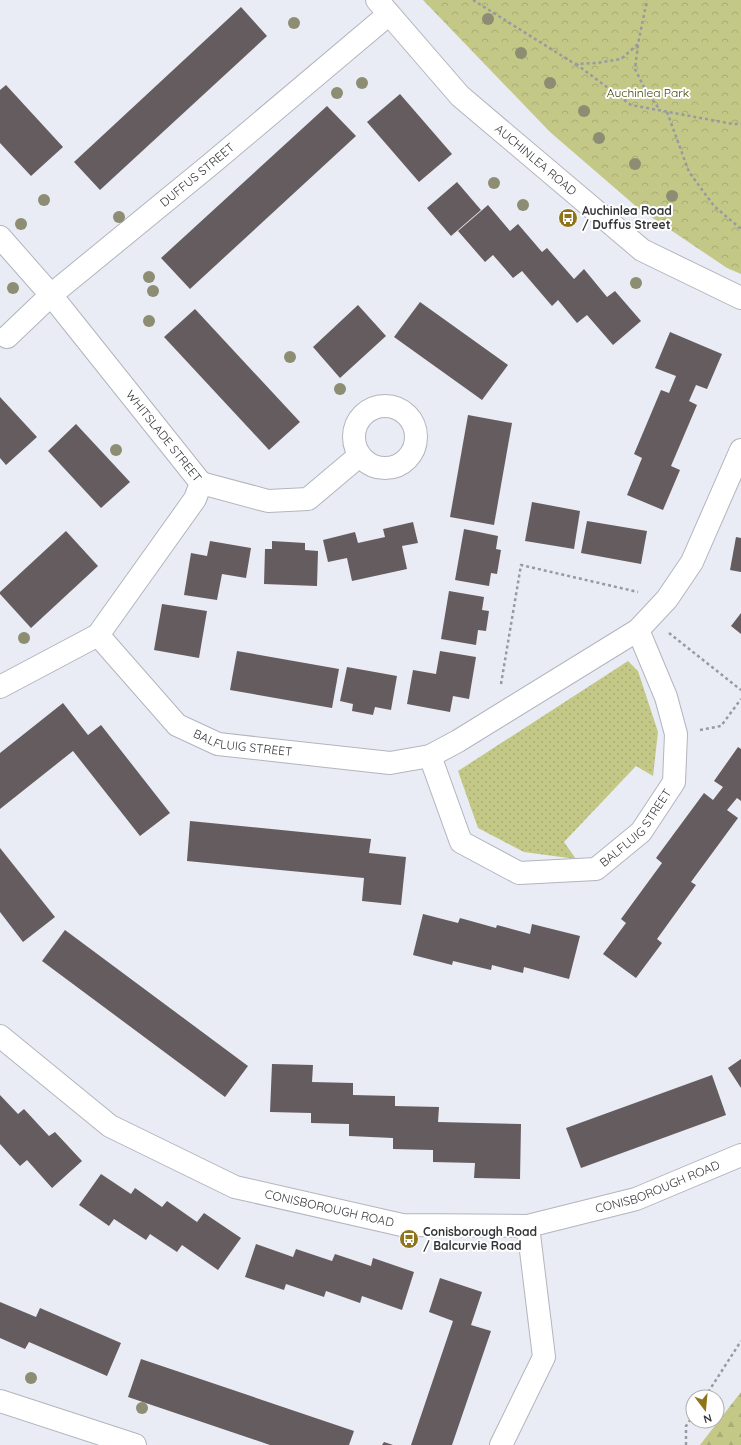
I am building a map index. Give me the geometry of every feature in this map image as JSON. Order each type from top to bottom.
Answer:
[{"type":"street","name":"DUFFUS STREET","points":[[7,338],[51,295],[211,164],[383,7]]},
{"type":"street","name":"AUCHINLEA ROAD","points":[[383,7],[460,96],[642,250],[741,298]]},
{"type":"street","name":"WHITSLADE STREET","points":[[0,237],[51,295],[201,483],[195,499],[98,635],[0,687]]},
{"type":"street","name":"BALFLUIG STREET","points":[[98,635],[178,725],[218,744],[390,763],[430,756],[458,741],[644,624],[667,599],[692,562],[741,450]]},
{"type":"street","points":[[201,483],[268,501],[308,499],[360,456]]},
{"type":"street","name":"BALFLUIG STREET","points":[[430,756],[461,842],[518,873],[596,869],[641,832],[674,782],[676,734],[644,624]]},
{"type":"street","name":"CONISBOROUGH ROAD","points":[[0,1036],[110,1126],[235,1187],[402,1225],[528,1226],[636,1199],[741,1155]]},
{"type":"street","points":[[501,1445],[544,1356],[528,1226]]},
{"type":"street","points":[[0,1401],[135,1445]]},
{"type":"path","points":[[474,0],[575,64],[631,105],[733,124],[741,124]]},
{"type":"path","points":[[647,0],[638,44],[635,69],[646,91],[660,110]]},
{"type":"path","points":[[575,64],[597,63],[620,58],[638,44]]},
{"type":"path","points":[[666,112],[689,172],[714,206],[741,229]]},
{"type":"path","points":[[495,718],[521,565],[667,599]]},
{"type":"path","points":[[644,624],[741,690]]},
{"type":"path","points":[[676,734],[722,726],[741,699]]},
{"type":"path","points":[[710,1389],[741,1340]]},
{"type":"path","points":[[686,1429],[686,1445]]},
{"type":"green space","name":"Auchinlea Park","points":[[423,0],[741,0],[741,274],[727,268],[638,208],[550,132]]},
{"type":"green space","points":[[628,661],[638,671],[658,732],[653,776],[636,766],[564,842],[576,859],[524,852],[478,828],[458,771]]},
{"type":"green space","points":[[741,1392],[741,1445],[700,1445],[712,1429],[725,1429],[725,1413]]},
{"type":"building","points":[[241,7],[267,36],[100,190],[74,162]]},
{"type":"building","points":[[6,85],[63,147],[31,176],[0,143],[0,90]]},
{"type":"building","points":[[400,94],[452,154],[419,182],[367,122]]},
{"type":"building","points":[[327,106],[356,136],[190,289],[161,258]]},
{"type":"building","points":[[457,182],[481,210],[451,236],[427,208]]},
{"type":"building","points":[[488,205],[510,231],[518,224],[542,252],[547,248],[574,279],[584,269],[607,297],[615,291],[641,321],[613,345],[587,315],[577,323],[558,300],[552,306],[522,271],[513,278],[493,255],[485,262],[458,231]]},
{"type":"building","points":[[420,302],[508,365],[482,400],[394,337]]},
{"type":"building","points":[[358,305],[386,336],[340,378],[313,347]]},
{"type":"building","points":[[195,309],[300,422],[269,450],[164,337]]},
{"type":"building","points":[[670,332],[722,354],[707,389],[696,385],[689,401],[697,405],[671,466],[680,470],[663,510],[627,495],[642,458],[634,454],[661,390],[669,393],[676,376],[655,368]]},
{"type":"building","points":[[0,397],[37,437],[6,465],[0,458]]},
{"type":"building","points":[[468,415],[512,423],[494,525],[450,517]]},
{"type":"building","points":[[76,424],[130,482],[101,508],[48,451]]},
{"type":"building","points":[[532,502],[580,511],[574,549],[525,541]]},
{"type":"building","points":[[587,521],[647,531],[641,564],[581,553]]},
{"type":"building","points":[[413,522],[418,543],[402,546],[407,569],[352,581],[347,558],[328,562],[323,540],[355,532],[358,543],[385,537],[383,529]]},
{"type":"building","points":[[464,529],[498,536],[496,549],[501,550],[497,574],[491,573],[489,586],[455,580]]},
{"type":"building","points":[[66,531],[98,566],[31,628],[0,594],[0,592]]},
{"type":"building","points":[[736,537],[741,538],[741,572],[730,570]]},
{"type":"building","points":[[210,541],[251,548],[246,578],[222,574],[217,600],[184,595],[191,553],[207,556]]},
{"type":"building","points":[[272,541],[305,543],[305,550],[318,551],[317,586],[264,584],[265,549],[272,549]]},
{"type":"building","points":[[449,591],[484,597],[482,610],[489,611],[486,631],[478,630],[476,645],[441,639]]},
{"type":"building","points":[[162,604],[207,611],[199,658],[154,650]]},
{"type":"building","points":[[741,613],[741,634],[731,626]]},
{"type":"building","points":[[237,651],[339,669],[332,708],[230,690]]},
{"type":"building","points":[[440,651],[476,657],[469,699],[453,696],[450,712],[407,704],[413,670],[436,674]]},
{"type":"building","points":[[347,667],[397,676],[391,710],[375,707],[373,715],[352,711],[353,704],[340,701]]},
{"type":"building","points":[[63,703],[88,735],[101,725],[170,813],[140,836],[73,751],[0,809],[0,753]]},
{"type":"building","points":[[738,747],[741,749],[741,801],[737,798],[727,810],[738,818],[691,882],[696,885],[657,939],[662,943],[636,978],[603,954],[626,923],[621,919],[662,863],[656,858],[704,793],[713,800],[723,787],[714,781]]},
{"type":"building","points":[[190,821],[371,839],[369,853],[406,857],[401,905],[362,901],[364,878],[187,861]]},
{"type":"building","points":[[0,848],[55,917],[23,942],[0,912]]},
{"type":"building","points":[[423,914],[458,923],[460,918],[496,928],[497,925],[530,934],[532,924],[580,936],[569,979],[524,967],[523,973],[492,965],[491,970],[453,961],[452,965],[413,955]]},
{"type":"building","points":[[65,930],[248,1066],[225,1097],[42,961]]},
{"type":"building","points":[[741,1059],[741,1088],[728,1068]]},
{"type":"building","points":[[272,1064],[313,1065],[312,1082],[353,1083],[353,1095],[395,1096],[395,1106],[439,1107],[438,1122],[521,1124],[520,1179],[474,1178],[475,1163],[433,1162],[433,1150],[393,1149],[393,1138],[349,1136],[349,1124],[311,1123],[311,1113],[270,1112]]},
{"type":"building","points":[[712,1075],[726,1115],[581,1168],[566,1128]]},
{"type":"building","points":[[0,1095],[18,1114],[24,1109],[49,1136],[55,1132],[82,1161],[52,1188],[27,1160],[20,1166],[0,1144]]},
{"type":"building","points":[[101,1174],[131,1194],[135,1188],[162,1207],[167,1201],[197,1222],[204,1213],[241,1238],[218,1270],[182,1245],[177,1252],[150,1234],[146,1240],[114,1219],[109,1226],[79,1205]]},
{"type":"building","points":[[256,1244],[293,1257],[296,1249],[332,1261],[335,1254],[371,1266],[373,1258],[414,1272],[402,1310],[362,1296],[360,1303],[326,1291],[324,1297],[286,1284],[284,1290],[245,1277]]},
{"type":"building","points":[[440,1278],[482,1292],[471,1325],[491,1331],[452,1445],[411,1445],[453,1321],[429,1312]]},
{"type":"building","points":[[0,1302],[36,1317],[40,1308],[121,1343],[107,1376],[29,1342],[25,1349],[0,1338]]},
{"type":"building","points":[[141,1359],[354,1431],[349,1445],[270,1445],[128,1397]]},
{"type":"building","points":[[384,1442],[393,1445],[382,1445]]},
{"type":"place","name":"Auchinlea Road / Duffus Street","points":[[568,218]]},
{"type":"place","name":"Conisborough Road / Balcurvie Road","points":[[409,1239]]}]
